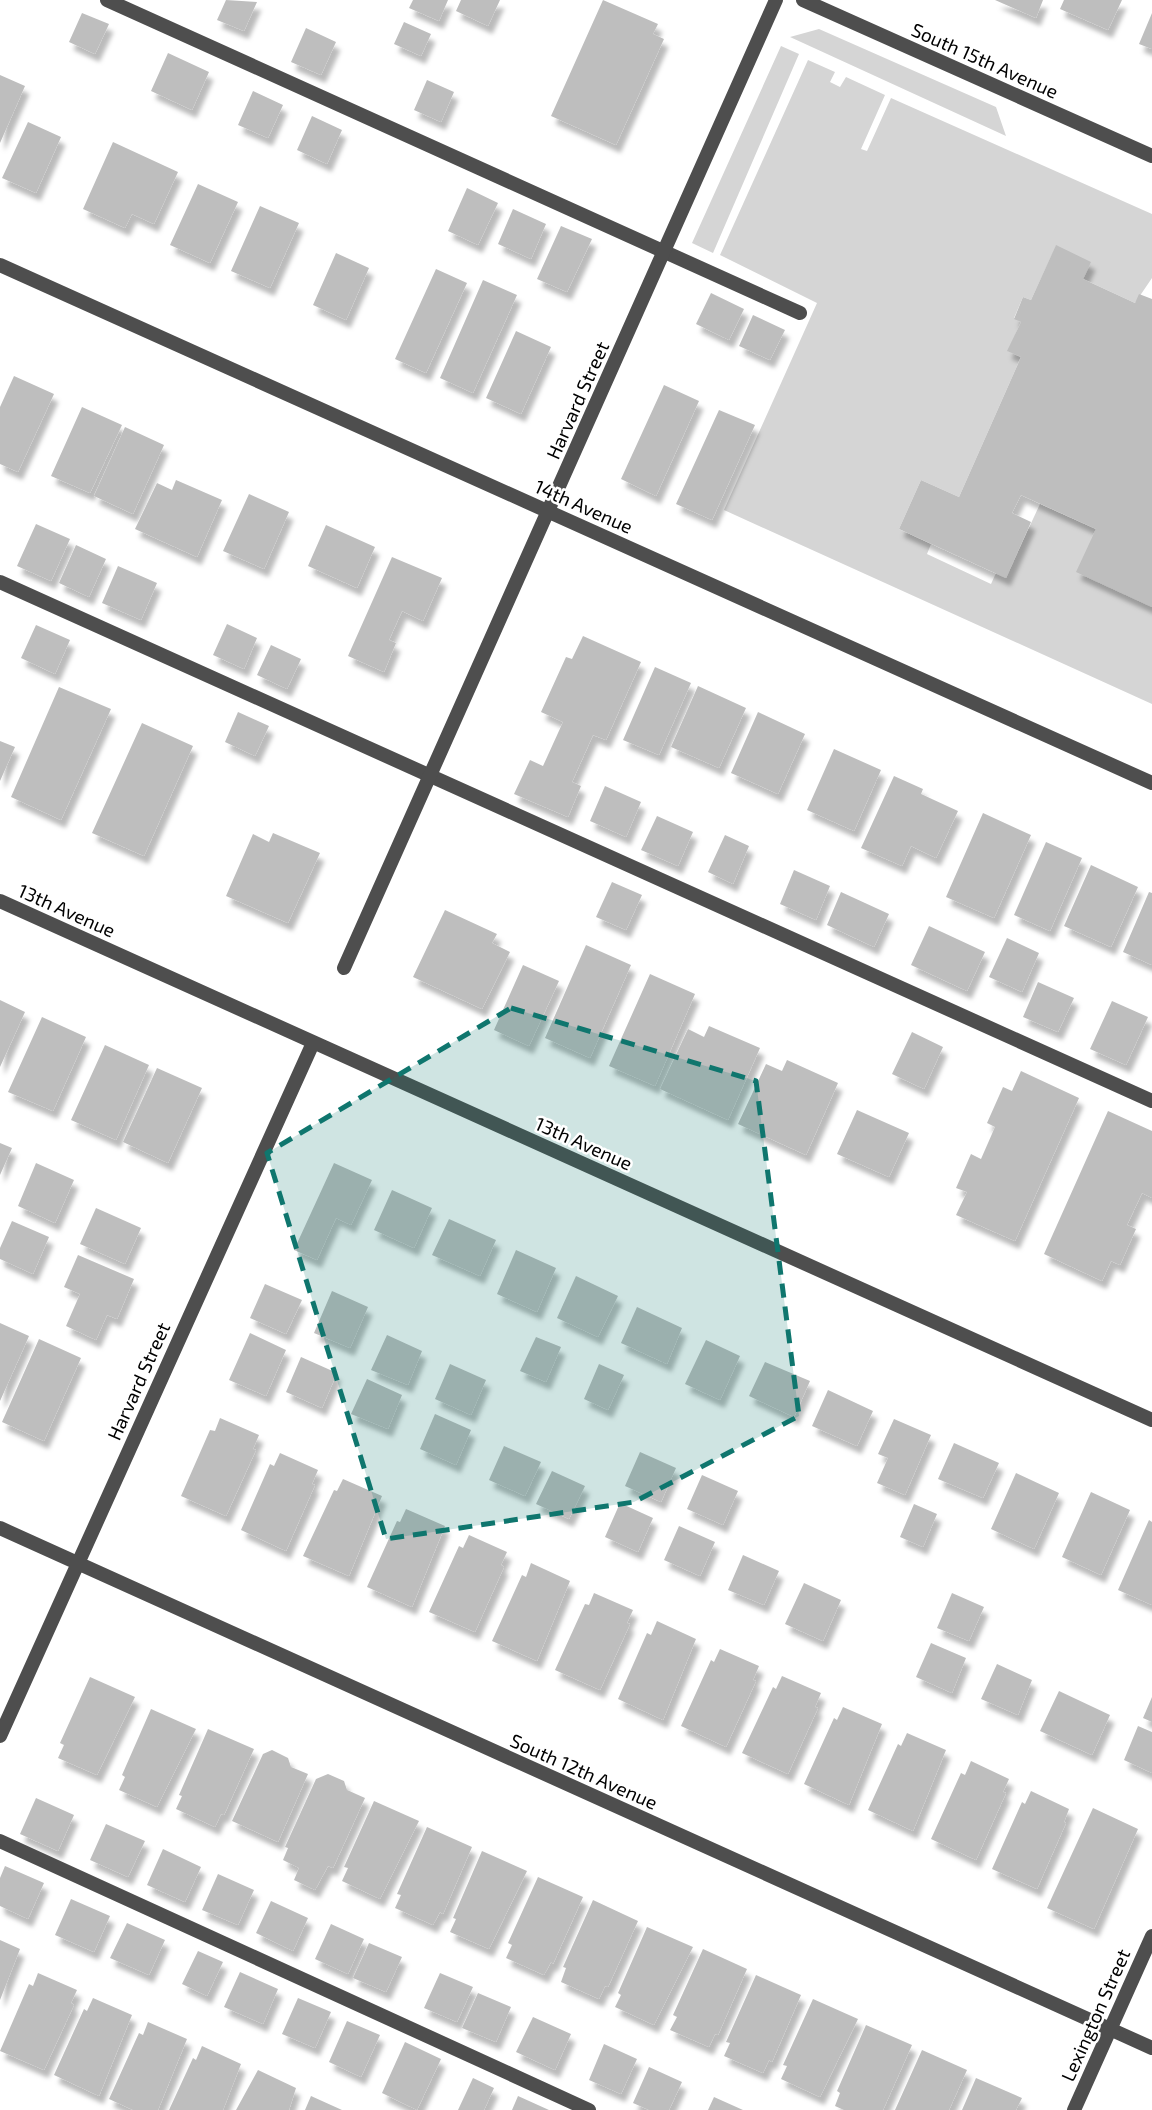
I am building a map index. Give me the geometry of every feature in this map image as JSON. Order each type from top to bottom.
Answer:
[{"type":"street","points":[[107,0],[800,313]]},
{"type":"street","name":"Harvard Street","points":[[344,968],[776,0]]},
{"type":"street","name":"South 15th Avenue","points":[[803,0],[1152,156]]},
{"type":"street","name":"14th Avenue","points":[[0,265],[1152,783]]},
{"type":"street","points":[[0,582],[1152,1101]]},
{"type":"street","name":"13th Avenue","points":[[0,901],[1152,1420]]},
{"type":"street","name":"Harvard Street","points":[[0,1736],[313,1043]]},
{"type":"street","name":"South 12th Avenue","points":[[0,1528],[1152,2048]]},
{"type":"street","points":[[0,1841],[589,2110]]},
{"type":"street","name":"Lexington Street","points":[[1074,2110],[1152,1936]]},
{"type":"highlighted area","points":[[511,1008],[756,1081],[799,1416],[634,1502],[386,1539],[267,1153]]},
{"type":"shaded area","points":[[819,29],[996,107],[1006,136],[790,37]]},
{"type":"shaded area","points":[[781,46],[799,54],[713,253],[692,243]]},
{"type":"shaded area","points":[[808,60],[835,72],[830,82],[840,87],[846,77],[885,95],[861,149],[867,151],[891,98],[1152,214],[1152,278],[1135,303],[1083,279],[1056,246],[1031,300],[1023,297],[1014,318],[1021,322],[1008,351],[1021,357],[959,497],[921,480],[899,529],[931,544],[927,554],[991,584],[996,573],[1006,577],[1040,504],[1096,529],[1152,607],[1152,704],[724,510],[817,303],[720,255]]},
{"type":"building","points":[[226,0],[257,2],[244,31],[217,20]]},
{"type":"building","points":[[413,0],[448,0],[439,21],[409,8]]},
{"type":"building","points":[[461,0],[500,0],[488,26],[456,11]]},
{"type":"building","points":[[603,0],[658,24],[653,34],[664,39],[616,145],[551,116]]},
{"type":"building","points":[[995,0],[1043,0],[1036,18]]},
{"type":"building","points":[[1064,0],[1122,0],[1108,30],[1060,9]]},
{"type":"building","points":[[82,13],[109,24],[95,54],[69,42]]},
{"type":"building","points":[[1152,13],[1152,49],[1139,44]]},
{"type":"building","points":[[404,22],[431,34],[421,56],[394,44]]},
{"type":"building","points":[[306,28],[336,42],[321,75],[291,62]]},
{"type":"building","points":[[168,53],[209,72],[192,110],[151,91]]},
{"type":"building","points":[[0,75],[25,86],[0,143]]},
{"type":"building","points":[[427,80],[454,92],[441,122],[414,110]]},
{"type":"building","points":[[253,91],[283,105],[268,138],[238,125]]},
{"type":"building","points":[[312,116],[342,130],[327,164],[297,150]]},
{"type":"building","points":[[28,122],[61,137],[36,193],[2,178]]},
{"type":"building","points":[[113,142],[178,172],[154,224],[132,214],[125,228],[83,209]]},
{"type":"building","points":[[198,184],[238,202],[210,263],[170,245]]},
{"type":"building","points":[[467,188],[498,203],[478,245],[448,231]]},
{"type":"building","points":[[260,206],[299,223],[270,288],[231,271]]},
{"type":"building","points":[[513,209],[546,224],[531,259],[498,244]]},
{"type":"building","points":[[561,226],[592,239],[567,292],[537,279]]},
{"type":"building","points":[[1056,245],[1091,262],[1083,279],[1135,303],[1139,294],[1152,299],[1152,607],[1076,572],[1096,529],[1021,495],[1012,513],[1031,522],[1006,578],[899,529],[921,480],[959,497],[1021,357],[1007,351],[1021,322],[1014,319],[1023,297],[1031,300]]},
{"type":"building","points":[[336,253],[369,268],[346,320],[313,305]]},
{"type":"building","points":[[436,269],[467,283],[426,373],[395,359]]},
{"type":"building","points":[[483,280],[517,295],[473,393],[440,378]]},
{"type":"building","points":[[711,293],[744,309],[729,340],[696,324]]},
{"type":"building","points":[[753,315],[785,330],[770,360],[739,346]]},
{"type":"building","points":[[516,331],[551,347],[521,414],[486,398]]},
{"type":"building","points":[[14,376],[54,394],[18,472],[0,464],[0,407]]},
{"type":"building","points":[[664,385],[699,401],[656,496],[621,479]]},
{"type":"building","points":[[82,407],[122,425],[90,493],[51,476]]},
{"type":"building","points":[[719,410],[755,425],[712,520],[676,504]]},
{"type":"building","points":[[125,427],[164,445],[133,514],[94,496]]},
{"type":"building","points":[[176,480],[222,500],[197,557],[135,529],[157,483],[172,490]]},
{"type":"building","points":[[249,494],[289,512],[264,569],[223,551]]},
{"type":"building","points":[[36,524],[70,539],[51,581],[17,566]]},
{"type":"building","points":[[326,525],[375,547],[357,588],[308,566]]},
{"type":"building","points":[[76,545],[106,559],[89,597],[59,583]]},
{"type":"building","points":[[392,557],[442,578],[423,621],[402,611],[389,640],[396,643],[384,672],[348,656]]},
{"type":"building","points":[[118,566],[157,583],[141,620],[102,603]]},
{"type":"building","points":[[227,624],[257,638],[244,669],[213,655]]},
{"type":"building","points":[[36,625],[70,640],[55,674],[21,658]]},
{"type":"building","points":[[583,636],[641,662],[606,740],[593,735],[572,782],[581,786],[568,817],[514,794],[530,760],[543,766],[563,722],[541,712],[566,657],[572,659]]},
{"type":"building","points":[[271,645],[301,659],[287,689],[257,675]]},
{"type":"building","points":[[655,667],[691,683],[659,755],[623,740]]},
{"type":"building","points":[[698,686],[746,708],[719,768],[671,747]]},
{"type":"building","points":[[59,687],[111,709],[61,820],[11,797]]},
{"type":"building","points":[[238,712],[269,726],[255,756],[225,742]]},
{"type":"building","points":[[758,712],[805,734],[778,794],[731,773]]},
{"type":"building","points":[[142,723],[193,746],[144,856],[92,833]]},
{"type":"building","points":[[0,741],[15,747],[0,781]]},
{"type":"building","points":[[834,749],[881,770],[854,831],[807,810]]},
{"type":"building","points":[[894,776],[923,789],[921,794],[958,811],[936,858],[911,846],[902,866],[861,848]]},
{"type":"building","points":[[605,786],[641,802],[626,837],[590,821]]},
{"type":"building","points":[[983,813],[1031,835],[994,918],[946,897]]},
{"type":"building","points":[[657,816],[693,832],[678,866],[641,850]]},
{"type":"building","points":[[273,833],[320,853],[288,923],[226,896],[253,834],[269,842]]},
{"type":"building","points":[[725,835],[749,846],[733,884],[708,872]]},
{"type":"building","points":[[1046,842],[1082,858],[1050,931],[1014,915]]},
{"type":"building","points":[[1091,865],[1138,887],[1111,947],[1064,926]]},
{"type":"building","points":[[794,870],[830,886],[816,920],[780,904]]},
{"type":"building","points":[[612,882],[642,895],[626,930],[596,917]]},
{"type":"building","points":[[841,892],[889,914],[874,947],[827,925]]},
{"type":"building","points":[[1149,892],[1152,893],[1152,965],[1123,952]]},
{"type":"building","points":[[445,910],[497,934],[492,943],[510,952],[482,1009],[413,977]]},
{"type":"building","points":[[929,926],[985,952],[967,991],[911,965]]},
{"type":"building","points":[[1007,938],[1039,953],[1022,992],[989,977]]},
{"type":"building","points":[[586,945],[631,965],[590,1058],[545,1038]]},
{"type":"building","points":[[523,965],[559,981],[529,1046],[494,1030]]},
{"type":"building","points":[[650,974],[695,994],[655,1086],[609,1066]]},
{"type":"building","points":[[1038,982],[1074,998],[1058,1032],[1023,1017]]},
{"type":"building","points":[[0,1000],[25,1012],[0,1067]]},
{"type":"building","points":[[1112,1001],[1148,1017],[1126,1065],[1090,1049]]},
{"type":"building","points":[[42,1017],[86,1037],[53,1111],[8,1092]]},
{"type":"building","points":[[709,1026],[760,1048],[728,1120],[660,1089],[688,1029],[704,1037]]},
{"type":"building","points":[[912,1032],[943,1047],[924,1089],[892,1074]]},
{"type":"building","points":[[105,1045],[149,1065],[116,1140],[71,1120]]},
{"type":"building","points":[[787,1060],[838,1083],[806,1155],[738,1124],[766,1064],[782,1071]]},
{"type":"building","points":[[157,1068],[202,1088],[168,1163],[123,1142]]},
{"type":"building","points":[[1021,1071],[1079,1098],[1015,1241],[956,1215],[967,1192],[956,1188],[971,1154],[981,1159],[995,1127],[987,1123],[1003,1087],[1012,1091]]},
{"type":"building","points":[[857,1110],[909,1133],[889,1177],[837,1154]]},
{"type":"building","points":[[1108,1111],[1152,1131],[1152,1198],[1142,1193],[1127,1225],[1136,1229],[1120,1265],[1111,1261],[1102,1281],[1044,1254]]},
{"type":"building","points":[[0,1143],[12,1148],[0,1175]]},
{"type":"building","points":[[36,1163],[74,1180],[55,1223],[18,1206]]},
{"type":"building","points":[[334,1163],[372,1180],[351,1225],[336,1218],[317,1260],[294,1250]]},
{"type":"building","points":[[392,1190],[432,1208],[414,1248],[374,1230]]},
{"type":"building","points":[[96,1208],[141,1228],[125,1264],[80,1244]]},
{"type":"building","points":[[449,1219],[496,1240],[480,1276],[432,1255]]},
{"type":"building","points":[[12,1221],[49,1237],[33,1274],[0,1259],[0,1248]]},
{"type":"building","points":[[516,1250],[556,1268],[537,1312],[497,1294]]},
{"type":"building","points":[[78,1255],[134,1279],[117,1319],[107,1315],[96,1340],[66,1326],[80,1294],[64,1287]]},
{"type":"building","points":[[576,1276],[618,1296],[598,1337],[557,1318]]},
{"type":"building","points":[[265,1284],[302,1300],[286,1334],[250,1318]]},
{"type":"building","points":[[332,1291],[368,1307],[350,1348],[314,1333]]},
{"type":"building","points":[[637,1307],[682,1328],[667,1364],[621,1343]]},
{"type":"building","points":[[0,1323],[29,1336],[0,1401]]},
{"type":"building","points":[[250,1333],[286,1350],[266,1396],[229,1380]]},
{"type":"building","points":[[387,1335],[422,1351],[408,1385],[371,1370]]},
{"type":"building","points":[[536,1337],[561,1347],[546,1382],[520,1371]]},
{"type":"building","points":[[39,1339],[81,1358],[44,1441],[2,1422]]},
{"type":"building","points":[[706,1340],[740,1356],[720,1400],[685,1384]]},
{"type":"building","points":[[301,1357],[337,1373],[322,1408],[286,1392]]},
{"type":"building","points":[[765,1362],[810,1381],[794,1417],[749,1396]]},
{"type":"building","points":[[450,1364],[486,1380],[471,1415],[435,1399]]},
{"type":"building","points":[[599,1364],[624,1375],[608,1410],[584,1399]]},
{"type":"building","points":[[367,1379],[402,1395],[388,1429],[351,1414]]},
{"type":"building","points":[[828,1390],[873,1411],[857,1446],[812,1426]]},
{"type":"building","points":[[435,1414],[471,1430],[456,1465],[420,1449]]},
{"type":"building","points":[[220,1418],[259,1435],[253,1449],[256,1450],[226,1516],[181,1496],[210,1430],[215,1431]]},
{"type":"building","points":[[894,1419],[931,1435],[905,1495],[877,1483],[888,1458],[878,1454]]},
{"type":"building","points":[[954,1443],[999,1463],[983,1498],[938,1479]]},
{"type":"building","points":[[504,1446],[541,1462],[525,1496],[489,1480]]},
{"type":"building","points":[[640,1452],[676,1468],[661,1502],[625,1486]]},
{"type":"building","points":[[280,1453],[318,1470],[312,1484],[315,1485],[286,1551],[241,1530],[270,1464],[274,1466]]},
{"type":"building","points":[[552,1471],[585,1486],[569,1519],[536,1504]]},
{"type":"building","points":[[1016,1473],[1059,1493],[1034,1549],[991,1529]]},
{"type":"building","points":[[702,1475],[738,1491],[723,1525],[687,1509]]},
{"type":"building","points":[[343,1479],[382,1496],[349,1576],[303,1556],[334,1490],[337,1491]]},
{"type":"building","points":[[1091,1492],[1130,1510],[1101,1575],[1062,1557]]},
{"type":"building","points":[[620,1503],[653,1518],[638,1552],[605,1537]]},
{"type":"building","points":[[914,1504],[937,1514],[923,1547],[900,1537]]},
{"type":"building","points":[[406,1509],[445,1526],[412,1607],[367,1587],[397,1521],[400,1522]]},
{"type":"building","points":[[1149,1520],[1152,1522],[1152,1605],[1118,1590]]},
{"type":"building","points":[[679,1526],[715,1542],[700,1576],[664,1560]]},
{"type":"building","points":[[469,1535],[507,1552],[501,1565],[504,1567],[475,1632],[429,1612],[459,1546],[463,1548]]},
{"type":"building","points":[[743,1555],[779,1571],[764,1605],[728,1590]]},
{"type":"building","points":[[531,1563],[570,1581],[537,1661],[492,1641],[522,1575],[526,1577]]},
{"type":"building","points":[[804,1583],[841,1600],[823,1641],[785,1624]]},
{"type":"building","points":[[594,1593],[633,1610],[627,1623],[630,1624],[600,1690],[555,1670],[585,1604],[589,1605]]},
{"type":"building","points":[[952,1593],[984,1607],[969,1641],[937,1628]]},
{"type":"building","points":[[657,1621],[696,1639],[663,1720],[618,1699],[647,1633],[651,1635]]},
{"type":"building","points":[[931,1643],[966,1658],[952,1693],[916,1677]]},
{"type":"building","points":[[720,1649],[759,1666],[753,1680],[756,1681],[726,1747],[681,1726],[711,1660],[714,1662]]},
{"type":"building","points":[[997,1664],[1032,1680],[1018,1715],[981,1699]]},
{"type":"building","points":[[782,1676],[821,1693],[815,1707],[818,1708],[788,1774],[742,1753],[773,1687],[776,1689]]},
{"type":"building","points":[[90,1677],[135,1697],[97,1775],[58,1758],[64,1745],[60,1743]]},
{"type":"building","points":[[1059,1691],[1110,1715],[1092,1755],[1040,1731]]},
{"type":"building","points":[[1152,1697],[1152,1722],[1143,1718]]},
{"type":"building","points":[[843,1707],[882,1724],[849,1805],[804,1784],[834,1718],[837,1720]]},
{"type":"building","points":[[151,1709],[196,1729],[157,1807],[119,1790],[125,1777],[122,1775]]},
{"type":"building","points":[[1138,1726],[1152,1732],[1152,1773],[1124,1760]]},
{"type":"building","points":[[208,1729],[254,1749],[224,1815],[221,1814],[215,1827],[176,1809],[182,1796],[179,1795]]},
{"type":"building","points":[[907,1733],[946,1750],[913,1831],[868,1810],[898,1744],[901,1746]]},
{"type":"building","points":[[272,1750],[288,1758],[291,1767],[308,1774],[278,1842],[232,1821],[263,1754]]},
{"type":"building","points":[[971,1761],[1009,1779],[1003,1792],[1006,1793],[976,1860],[931,1839],[961,1773],[965,1775]]},
{"type":"building","points":[[328,1774],[344,1781],[347,1790],[365,1798],[333,1868],[328,1866],[315,1890],[294,1880],[299,1868],[283,1860],[288,1848],[285,1847],[316,1779]]},
{"type":"building","points":[[1031,1791],[1069,1809],[1064,1822],[1066,1823],[1037,1889],[992,1869],[1022,1802],[1025,1804]]},
{"type":"building","points":[[36,1798],[74,1815],[58,1851],[20,1834]]},
{"type":"building","points":[[374,1801],[419,1821],[380,1899],[342,1881],[348,1868],[344,1867]]},
{"type":"building","points":[[1093,1808],[1138,1829],[1094,1929],[1047,1908]]},
{"type":"building","points":[[106,1824],[145,1841],[128,1877],[90,1860]]},
{"type":"building","points":[[427,1827],[472,1847],[443,1914],[440,1912],[433,1925],[395,1908],[401,1895],[397,1894]]},
{"type":"building","points":[[163,1849],[201,1867],[185,1902],[147,1885]]},
{"type":"building","points":[[482,1851],[527,1871],[489,1949],[450,1932],[456,1919],[453,1918]]},
{"type":"building","points":[[5,1866],[44,1883],[28,1919],[0,1906],[0,1878]]},
{"type":"building","points":[[218,1874],[254,1890],[238,1925],[202,1910]]},
{"type":"building","points":[[538,1877],[583,1897],[553,1964],[551,1962],[544,1975],[506,1958],[512,1945],[508,1943]]},
{"type":"building","points":[[71,1899],[110,1916],[94,1952],[55,1935]]},
{"type":"building","points":[[593,1900],[638,1921],[608,1987],[605,1986],[599,1999],[561,1982],[566,1968],[563,1967]]},
{"type":"building","points":[[271,1901],[308,1918],[293,1951],[256,1933]]},
{"type":"building","points":[[127,1923],[165,1940],[149,1975],[110,1958]]},
{"type":"building","points":[[331,1924],[364,1939],[348,1974],[315,1959]]},
{"type":"building","points":[[647,1927],[693,1947],[654,2025],[615,2007],[621,1995],[618,1993]]},
{"type":"building","points":[[0,1940],[20,1949],[0,2000]]},
{"type":"building","points":[[369,1943],[402,1957],[386,1992],[353,1978]]},
{"type":"building","points":[[703,1949],[747,1969],[718,2035],[715,2034],[709,2047],[670,2030],[677,2017],[673,2015]]},
{"type":"building","points":[[198,1951],[223,1962],[207,1996],[182,1984]]},
{"type":"building","points":[[240,1972],[278,1989],[263,2024],[224,2007]]},
{"type":"building","points":[[38,1973],[77,1990],[71,2003],[74,2005],[44,2070],[0,2051],[29,1984],[33,1986]]},
{"type":"building","points":[[440,1973],[473,1987],[457,2022],[424,2008]]},
{"type":"building","points":[[756,1975],[801,1995],[772,2062],[769,2060],[763,2073],[724,2056],[730,2043],[726,2042]]},
{"type":"building","points":[[478,1993],[511,2007],[496,2042],[462,2028]]},
{"type":"building","points":[[93,1998],[132,2015],[99,2096],[54,2075],[84,2009],[87,2011]]},
{"type":"building","points":[[298,1998],[331,2012],[315,2048],[282,2034]]},
{"type":"building","points":[[813,1999],[858,2019],[820,2097],[781,2079],[787,2066],[783,2065]]},
{"type":"building","points":[[533,2017],[571,2034],[555,2070],[516,2052]]},
{"type":"building","points":[[347,2021],[380,2035],[361,2077],[329,2062]]},
{"type":"building","points":[[148,2022],[187,2039],[158,2110],[133,2110],[109,2099],[139,2033],[143,2035]]},
{"type":"building","points":[[866,2025],[912,2045],[883,2110],[844,2110],[835,2106],[840,2093],[837,2091]]},
{"type":"building","points":[[405,2042],[441,2059],[417,2110],[382,2093]]},
{"type":"building","points":[[604,2044],[637,2059],[621,2094],[589,2080]]},
{"type":"building","points":[[202,2046],[241,2064],[223,2110],[169,2110],[193,2058],[196,2060]]},
{"type":"building","points":[[922,2050],[967,2070],[949,2110],[895,2110]]},
{"type":"building","points":[[649,2067],[682,2082],[669,2110],[649,2110],[633,2103]]},
{"type":"building","points":[[258,2070],[296,2088],[289,2110],[236,2110]]},
{"type":"building","points":[[473,2078],[494,2088],[484,2110],[458,2110]]},
{"type":"building","points":[[976,2078],[1022,2098],[1016,2110],[962,2110]]},
{"type":"building","points":[[311,2096],[342,2110],[305,2110]]},
{"type":"building","points":[[518,2096],[549,2110],[512,2110]]},
{"type":"building","points":[[714,2097],[743,2110],[708,2110]]}]
